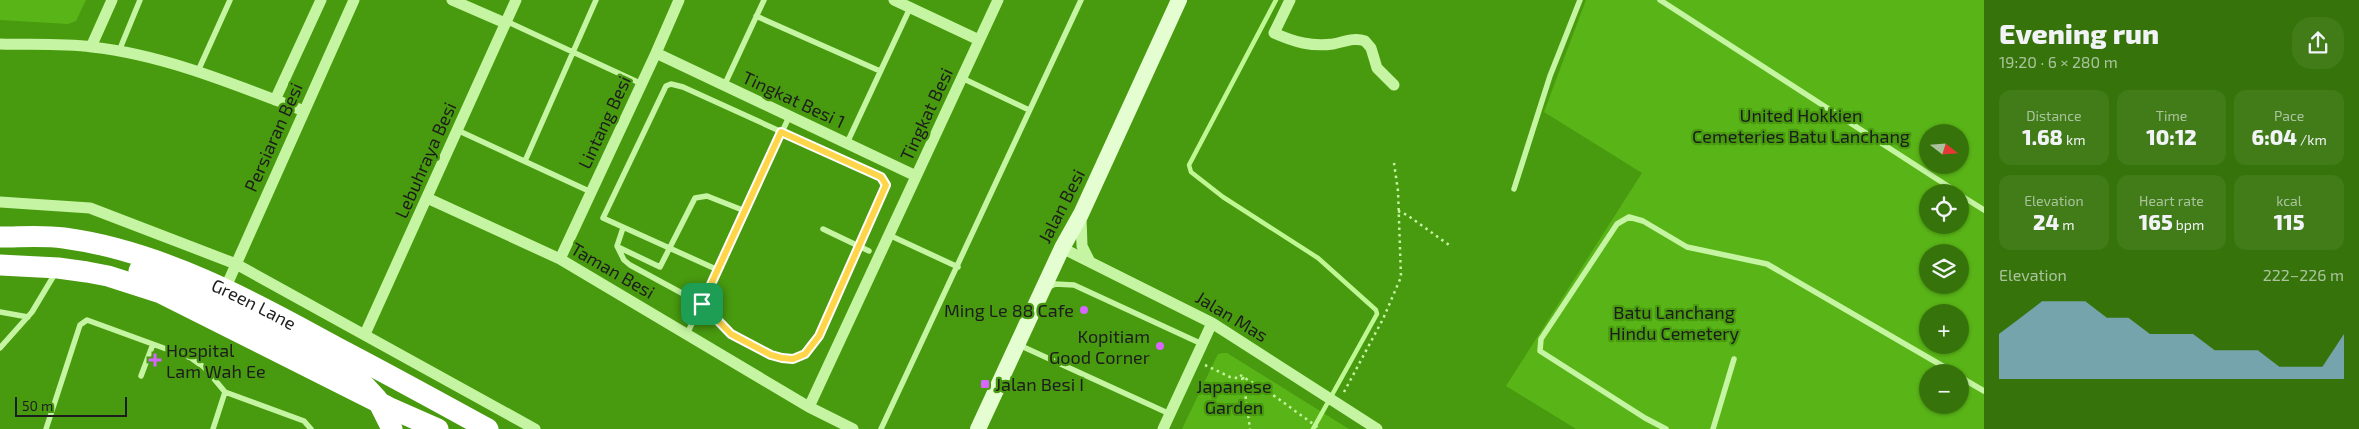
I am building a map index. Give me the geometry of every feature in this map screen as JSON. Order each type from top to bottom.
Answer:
[{"type":"highway","points":[[2,237],[26,247],[84,254],[139,270],[192,292],[346,368],[377,398],[392,429]]},
{"type":"highway","name":"Green Lane","points":[[2,237],[63,238],[110,247],[199,277],[488,429]]},
{"type":"highway","name":"Green Lane","points":[[0,265],[58,268],[108,276],[161,293],[358,392],[438,429]]},
{"type":"street","points":[[91,47],[112,0]]},
{"type":"street","points":[[276,100],[321,0]]},
{"type":"street","name":"Persiaran Besi","points":[[225,289],[354,0]]},
{"type":"street","points":[[452,0],[506,22]]},
{"type":"street","name":"Lebuhraya Besi","points":[[365,334],[516,0]]},
{"type":"street","name":"Lintang Besi","points":[[560,259],[656,54],[679,0]]},
{"type":"street","points":[[896,0],[979,40]]},
{"type":"street","name":"Tingkat Besi","points":[[809,407],[998,0]]},
{"type":"street","name":"Jalan Besi","points":[[978,429],[1062,248],[1082,214],[1180,0]]},
{"type":"street","points":[[1290,0],[1274,33],[1306,44],[1331,44],[1355,39],[1365,41],[1371,48],[1377,68],[1394,85]]},
{"type":"street","points":[[0,44],[91,47],[119,52],[198,71],[304,111]]},
{"type":"street","name":"Tingkat Besi 1","points":[[656,54],[916,176]]},
{"type":"street","name":"Taman Besi","points":[[427,198],[560,259],[809,407],[853,429]]},
{"type":"street","points":[[0,202],[90,208],[236,264],[535,429]]},
{"type":"street","points":[[1082,214],[1080,232],[1082,246],[1090,262]]},
{"type":"street","name":"Jalan Mas","points":[[1062,248],[1212,323],[1377,429]]},
{"type":"street","points":[[1163,429],[1212,323]]},
{"type":"street","points":[[358,392],[382,429]]},
{"type":"lane","points":[[119,52],[140,0]]},
{"type":"lane","points":[[198,71],[230,0]]},
{"type":"lane","points":[[525,161],[596,0]]},
{"type":"lane","points":[[724,86],[764,0]]},
{"type":"lane","points":[[881,429],[1081,0]]},
{"type":"lane","points":[[1514,190],[1547,84],[1580,0]]},
{"type":"lane","points":[[1660,0],[1945,184]]},
{"type":"lane","points":[[847,143],[910,8]]},
{"type":"lane","points":[[756,16],[880,71]]},
{"type":"lane","points":[[506,22],[642,84]]},
{"type":"lane","points":[[962,78],[1029,110]]},
{"type":"lane","points":[[623,228],[617,246],[624,260],[630,265],[702,304],[731,334],[771,355],[793,359],[805,354],[819,336],[884,191],[885,181],[881,177],[683,87],[671,84],[666,86],[603,214],[605,220],[718,270]]},
{"type":"lane","points":[[687,334],[789,117]]},
{"type":"lane","points":[[457,130],[591,192]]},
{"type":"lane","points":[[617,246],[660,267],[668,247],[692,201],[699,196],[707,196],[745,211]]},
{"type":"lane","points":[[1969,201],[1984,210]]},
{"type":"lane","points":[[1666,429],[1645,418],[1540,351],[1541,339],[1616,224],[1629,217],[1643,221],[1687,247],[1768,264],[1939,364]]},
{"type":"lane","points":[[823,229],[869,251]]},
{"type":"lane","points":[[889,235],[958,267]]},
{"type":"lane","points":[[0,348],[37,305],[58,268]]},
{"type":"lane","points":[[1042,290],[1055,284],[1074,285],[1202,344]]},
{"type":"lane","points":[[0,312],[28,317]]},
{"type":"lane","points":[[46,429],[83,322],[91,322],[199,362],[226,392],[304,421],[311,429]]},
{"type":"lane","points":[[141,376],[153,344]]},
{"type":"lane","points":[[1017,344],[1170,414]]},
{"type":"lane","points":[[1713,429],[1734,360]]},
{"type":"lane","points":[[1969,382],[1984,391]]},
{"type":"lane","points":[[213,429],[226,392]]},
{"type":"path","points":[[1340,405],[1345,389],[1383,319],[1401,277],[1394,164]]},
{"type":"path","points":[[1398,211],[1407,215],[1452,247]]},
{"type":"path","points":[[1195,360],[1230,376],[1242,377],[1276,397],[1320,429]]},
{"type":"path","points":[[1242,377],[1250,429]]},
{"type":"green space","points":[[0,0],[86,0],[76,21],[68,24],[0,20]]},
{"type":"green space","points":[[1586,0],[1984,0],[1984,429],[1576,429],[1506,386],[1642,173],[1544,112]]},
{"type":"green space","name":"Japanese Garden","points":[[1227,353],[1349,429],[1182,429],[1218,354]]},
{"type":"waterway","points":[[1276,0],[1189,165],[1191,172],[1223,197],[1318,258],[1376,310],[1377,314],[1313,429]]},
{"type":"place","name":"Ming Le 88 Cafe","points":[[1084,310]]},
{"type":"place","name":"Kopitiam Good Corner","points":[[1160,346]]},
{"type":"place","name":"Hospital Lam Wah Ee","points":[[155,360]]},
{"type":"place","name":"Jalan Besi I","points":[[985,384]]},
{"type":"route","points":[[781,132],[881,177],[885,181],[884,191],[819,336],[805,354],[793,359],[771,355],[731,334],[723,328],[702,304],[781,132]]},
{"type":"park label","name":"United Hokkien Cemeteries Batu Lanchang","points":[[1801,125]]},
{"type":"park label","name":"Batu Lanchang Hindu Cemetery","points":[[1674,322]]}]
